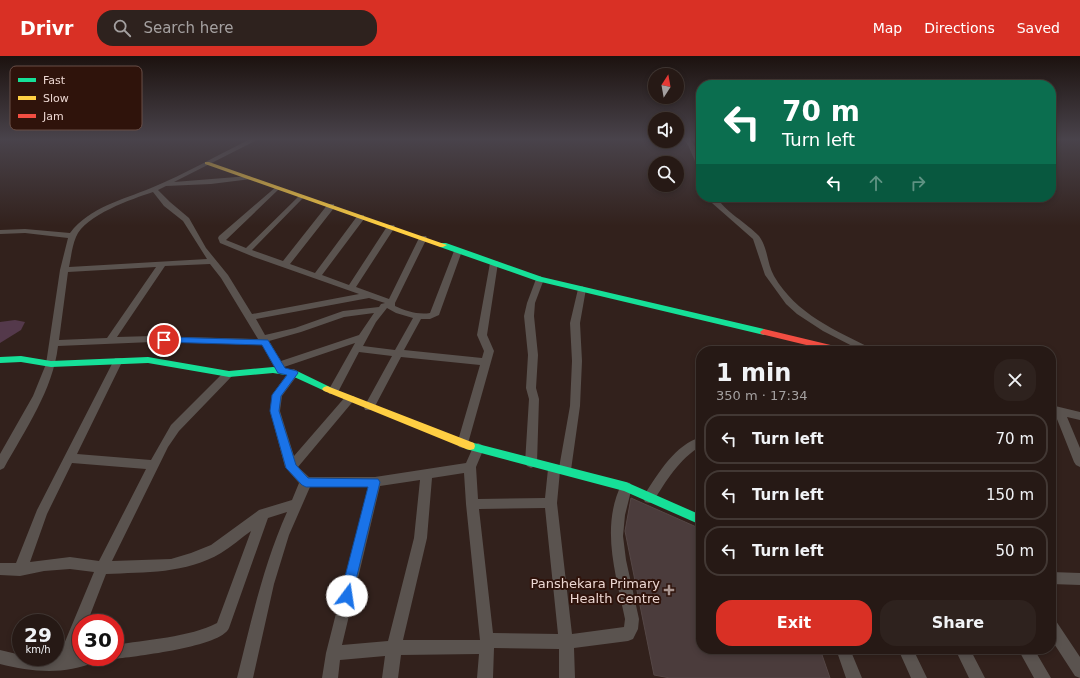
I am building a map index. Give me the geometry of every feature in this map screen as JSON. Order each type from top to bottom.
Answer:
[{"type":"street","points":[[0,464],[38,396],[52,364],[53,343],[64,270],[72,236],[91,216],[116,203],[154,189],[198,168]]},
{"type":"street","points":[[219,168],[540,279],[822,346]]},
{"type":"street","points":[[164,184],[211,182],[249,178]]},
{"type":"street","points":[[277,188],[222,240],[248,251],[351,288],[387,304],[392,309],[428,318],[434,315],[458,251]]},
{"type":"street","points":[[154,189],[167,204],[186,220],[202,249],[225,277],[280,368],[369,407],[463,444],[626,487],[696,518]]},
{"type":"street","points":[[248,251],[302,196]]},
{"type":"street","points":[[715,202],[756,238],[760,244],[769,273],[793,308],[814,322],[860,346]]},
{"type":"street","points":[[285,264],[331,206]]},
{"type":"street","points":[[317,276],[361,217]]},
{"type":"street","points":[[351,288],[391,227]]},
{"type":"street","points":[[0,232],[25,231],[72,236]]},
{"type":"street","points":[[332,391],[364,337],[387,304],[423,238]]},
{"type":"street","points":[[64,270],[212,261]]},
{"type":"street","points":[[463,444],[486,362],[489,346],[482,339],[482,335],[494,263]]},
{"type":"street","points":[[110,341],[162,264]]},
{"type":"street","points":[[531,463],[534,399],[531,388],[533,355],[529,316],[531,303],[540,279]]},
{"type":"street","points":[[567,678],[566,642],[551,504],[575,406],[577,361],[575,323],[582,289]]},
{"type":"street","points":[[250,317],[368,295]]},
{"type":"street","points":[[53,343],[166,340],[264,340],[343,314],[387,304]]},
{"type":"street","points":[[369,407],[418,316]]},
{"type":"street","points":[[0,360],[21,359],[52,364],[118,360],[148,360],[228,374],[280,368],[364,337]]},
{"type":"street","points":[[357,349],[486,362]]},
{"type":"street","points":[[20,570],[41,514],[70,458],[95,402],[118,360]]},
{"type":"street","points":[[294,373],[277,395],[274,411],[291,468],[306,482],[374,482],[426,475],[470,466]]},
{"type":"street","points":[[64,663],[102,568],[175,428],[228,374]]},
{"type":"street","points":[[291,468],[350,399]]},
{"type":"street","points":[[1056,410],[1080,416]]},
{"type":"street","points":[[1056,412],[1080,462]]},
{"type":"street","points":[[649,498],[675,459],[696,444]]},
{"type":"street","points":[[478,448],[470,466],[472,504],[486,644],[485,678]]},
{"type":"street","points":[[70,458],[155,465]]},
{"type":"street","points":[[390,678],[393,648],[416,560],[423,518],[426,475]]},
{"type":"street","points":[[245,678],[267,584],[283,535],[306,482]]},
{"type":"street","points":[[330,678],[333,653],[374,482]]},
{"type":"street","points":[[333,653],[393,648],[566,642],[622,636],[628,634],[631,629],[632,619],[618,551],[617,533],[617,522],[626,487]]},
{"type":"street","points":[[0,569],[20,570],[44,565],[70,563],[85,564],[102,568],[154,567],[171,565],[192,559],[216,549],[263,514],[297,504]]},
{"type":"street","points":[[472,504],[551,504]]},
{"type":"street","points":[[124,650],[218,632],[222,628],[263,514]]},
{"type":"street","points":[[1056,578],[1080,579]]},
{"type":"street","points":[[1056,634],[1080,672]]},
{"type":"street","points":[[845,654],[854,678]]},
{"type":"street","points":[[907,654],[919,678]]},
{"type":"street","points":[[965,654],[977,678]]},
{"type":"street","points":[[1028,654],[1043,678]]},
{"type":"street","points":[[0,657],[12,660]]},
{"type":"street","points":[[64,663],[72,661]]},
{"type":"shaded area","points":[[15,320],[25,322],[21,330],[0,343],[0,322]]},
{"type":"building","name":"Panshekara Primary Health Centre","points":[[631,498],[696,527],[696,654],[822,654],[830,678],[670,678],[654,675],[625,531]]},
{"type":"traffic: fast","points":[[443,245],[540,279],[764,332]]},
{"type":"traffic: fast","points":[[0,360],[21,359],[51,364],[148,360],[229,374],[273,370],[294,373],[327,389]]},
{"type":"traffic: fast","points":[[470,446],[626,487],[696,518]]},
{"type":"traffic: slow","points":[[221,168],[443,245]]},
{"type":"traffic: slow","points":[[327,389],[470,446]]},
{"type":"traffic: jam","points":[[764,332],[822,346]]},
{"type":"place","name":"Panshekara Primary Health Centre","points":[[669,590]]},
{"type":"route","points":[[164,340],[265,342],[281,370],[294,373],[283,385],[277,395],[274,411],[291,468],[306,482],[374,482],[347,596]]}]
